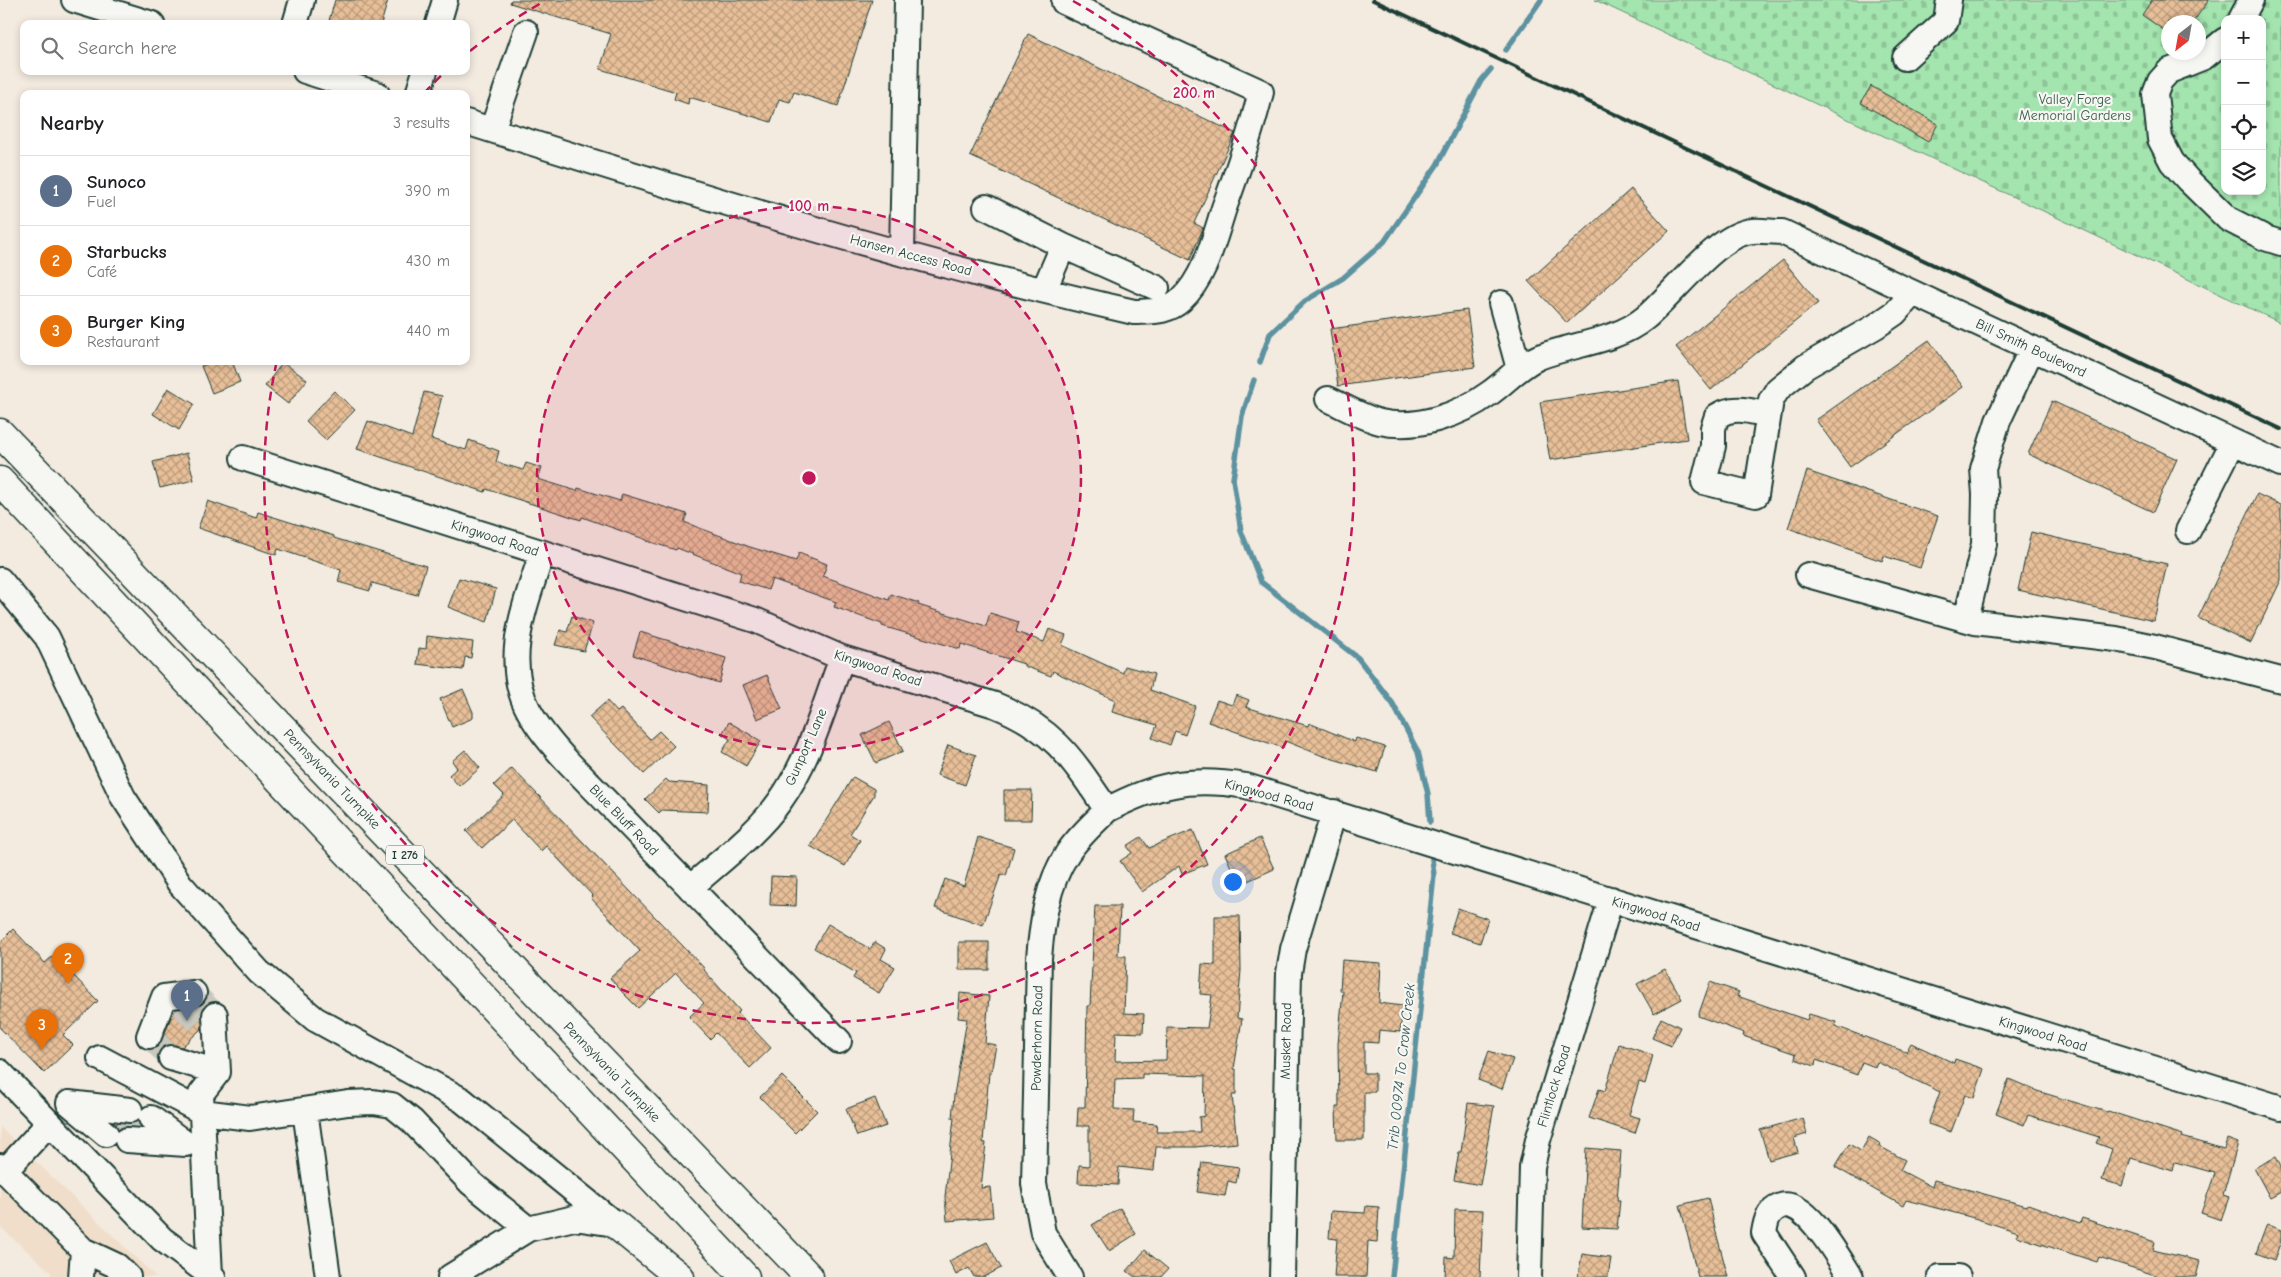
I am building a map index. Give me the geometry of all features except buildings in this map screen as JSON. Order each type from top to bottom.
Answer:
[{"type":"highway","name":"Pennsylvania Turnpike","points":[[0,433],[809,1277]]},
{"type":"highway","name":"I 276","points":[[0,481],[745,1277]]},
{"type":"highway","points":[[615,1224],[680,1277]]},
{"type":"street","points":[[74,0],[139,20]]},
{"type":"street","points":[[296,20],[302,0]]},
{"type":"street","points":[[439,20],[445,0]]},
{"type":"street","points":[[902,253],[907,0]]},
{"type":"street","points":[[1905,58],[1946,21],[1949,0]]},
{"type":"street","points":[[2243,15],[2251,0]]},
{"type":"street","name":"Hansen Access Road","points":[[470,123],[709,198],[902,253],[1134,312],[1162,311],[1180,302],[1194,285],[1208,254],[1251,132],[1261,92],[1064,2]]},
{"type":"street","points":[[492,130],[526,32]]},
{"type":"street","points":[[2221,43],[2204,57],[2169,71],[2160,81],[2155,94],[2160,139],[2172,162],[2228,219],[2265,238],[2281,243]]},
{"type":"street","points":[[318,75],[364,90]]},
{"type":"street","points":[[419,90],[423,75]]},
{"type":"street","points":[[986,207],[1063,246],[1157,288]]},
{"type":"street","name":"Bill Smith Boulevard","points":[[1519,369],[1528,362],[1551,352],[1609,336],[1644,319],[1684,278],[1732,237],[1751,231],[1782,232],[2281,464]]},
{"type":"street","points":[[1044,290],[1063,246]]},
{"type":"street","points":[[1768,415],[1771,400],[1778,389],[1805,368],[1895,313],[1913,293]]},
{"type":"street","points":[[1328,399],[1379,421],[1399,425],[1423,423],[1469,406],[1490,393],[1519,369],[1501,303]]},
{"type":"street","points":[[1966,619],[1984,544],[1985,494],[1983,469],[1998,421],[2032,348]]},
{"type":"street","points":[[2188,531],[2233,442]]},
{"type":"street","name":"Kingwood Road","points":[[243,458],[755,620],[842,658],[995,705],[1019,715],[1041,728],[1062,747],[1107,810],[1137,794],[1164,786],[1190,782],[1217,781],[1246,786],[2281,1108]]},
{"type":"street","name":"Blue Bluff Road","points":[[542,553],[517,635],[518,683],[528,711],[546,737],[568,763],[839,1041]]},
{"type":"street","points":[[1808,575],[1966,619],[2155,647],[2280,676]]},
{"type":"street","points":[[0,580],[46,637],[123,797],[180,884],[260,972],[315,1019],[462,1100],[615,1224]]},
{"type":"street","name":"Gunport Lane","points":[[690,888],[755,829],[780,802],[805,757],[842,658]]},
{"type":"street","name":"Powderhorn Road","points":[[1070,1277],[1043,1233],[1034,1184],[1040,949],[1046,904],[1055,878],[1068,853],[1107,810]]},
{"type":"street","name":"Musket Road","points":[[1282,1277],[1289,973],[1293,949],[1334,812]]},
{"type":"street","name":"Flintlock Road","points":[[1529,1277],[1532,1167],[1538,1140],[1611,900]]},
{"type":"street","points":[[154,1032],[180,998]]},
{"type":"street","points":[[201,1273],[195,1147],[202,1112],[201,1094],[218,1072],[209,1021]]},
{"type":"street","points":[[175,1054],[218,1072]]},
{"type":"street","points":[[100,1058],[202,1112],[250,1118],[373,1102],[392,1105],[412,1121],[471,1183],[528,1229]]},
{"type":"street","points":[[0,1072],[162,1239],[201,1273]]},
{"type":"street","points":[[195,1147],[128,1125],[64,1101],[128,1125],[195,1147]]},
{"type":"street","points":[[305,1110],[328,1277]]},
{"type":"street","points":[[49,1123],[3,1168],[83,1250],[117,1266],[128,1277]]},
{"type":"street","points":[[1793,1277],[1764,1233],[1766,1218],[1773,1209],[1787,1204],[1800,1209],[1813,1221],[1851,1277]]},
{"type":"street","points":[[450,1277],[528,1229],[574,1218],[615,1224]]},
{"type":"street","points":[[81,1277],[83,1250]]},
{"type":"street","points":[[1940,1277],[1958,1277]]},
{"type":"shaded area","points":[[0,1127],[156,1277],[51,1277],[51,1272],[0,1227]]},
{"type":"green space","name":"Valley Forge Memorial Gardens","points":[[1595,0],[2281,0],[2281,323]]},
{"type":"waterway","name":"Trib 00974 To Crow Creek","points":[[1506,50],[1541,0]]},
{"type":"waterway","name":"Trib 00974 To Crow Creek","points":[[1260,362],[1270,334],[1305,301],[1343,278],[1384,242],[1437,165],[1481,81],[1491,69]]},
{"type":"waterway","name":"Trib 00974 To Crow Creek","points":[[1254,380],[1242,416],[1233,479],[1241,531],[1261,582],[1358,658],[1393,704],[1418,752],[1428,794],[1430,822]]},
{"type":"waterway","name":"Trib 00974 To Crow Creek","points":[[1392,1277],[1434,875],[1432,859]]},
{"type":"tunnel","points":[[194,993],[215,1015]]},
{"type":"tunnel","points":[[181,1005],[203,1027]]},
{"type":"tunnel","points":[[149,1036],[171,1058]]},
{"type":"tunnel","points":[[119,1121],[139,1129]]},
{"type":"railway","points":[[1373,0],[2281,429]]},
{"type":"place","name":"Starbucks","points":[[68,984]]},
{"type":"place","name":"Sunoco","points":[[187,1021]]},
{"type":"place","name":"Burger King","points":[[42,1050]]}]
